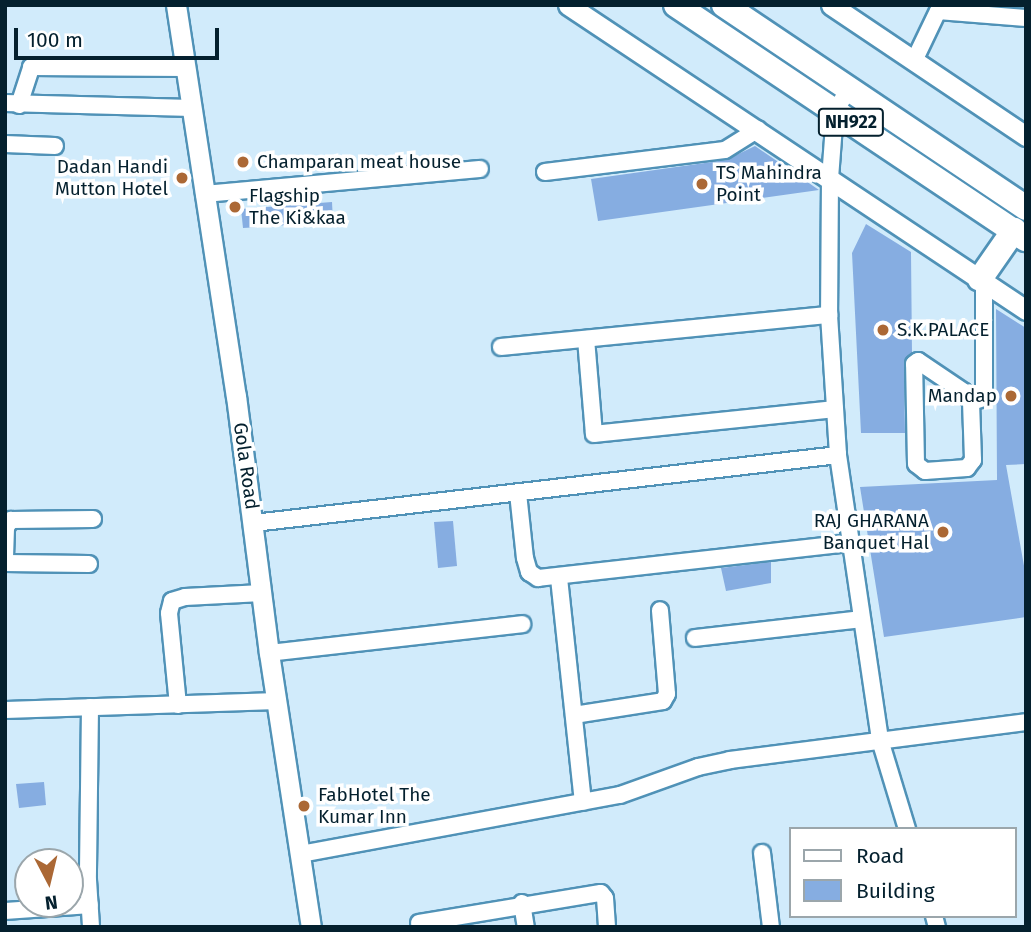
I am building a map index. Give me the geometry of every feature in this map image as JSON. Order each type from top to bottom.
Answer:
[{"type":"highway","name":"NH922","points":[[676,5],[835,112],[1022,226]]},
{"type":"highway","name":"NH922","points":[[724,5],[848,90],[1022,226]]},
{"type":"highway","points":[[982,281],[1022,226]]},
{"type":"street","name":"Gola Road","points":[[176,5],[254,523],[269,653],[311,927]]},
{"type":"street","points":[[568,5],[758,129],[1026,310]]},
{"type":"street","points":[[831,5],[1026,136]]},
{"type":"street","points":[[914,61],[938,11],[1026,18]]},
{"type":"street","points":[[186,68],[31,67],[12,104],[192,108]]},
{"type":"street","points":[[848,90],[835,112],[830,178],[829,314],[838,455],[881,742],[906,827]]},
{"type":"street","points":[[545,172],[725,150],[758,129]]},
{"type":"street","points":[[5,144],[55,146]]},
{"type":"street","points":[[204,194],[480,169]]},
{"type":"street","points":[[971,402],[984,398],[982,281]]},
{"type":"street","points":[[501,347],[829,314]]},
{"type":"street","points":[[586,339],[594,434],[835,409]]},
{"type":"street","points":[[918,361],[964,392],[971,402],[970,465],[967,468],[925,471],[920,468],[916,464],[914,365],[918,361]]},
{"type":"street","points":[[254,523],[838,455]]},
{"type":"street","points":[[518,493],[525,558],[529,572],[538,578],[559,578],[850,542]]},
{"type":"street","points":[[5,556],[6,527],[11,520],[93,519]]},
{"type":"street","points":[[5,563],[89,564]]},
{"type":"street","points":[[559,578],[583,802]]},
{"type":"street","points":[[178,705],[169,612],[172,601],[185,597],[262,593]]},
{"type":"street","points":[[574,715],[663,701],[667,694],[660,610]]},
{"type":"street","points":[[695,638],[861,619]]},
{"type":"street","points":[[269,653],[523,624]]},
{"type":"street","points":[[5,710],[277,701]]},
{"type":"street","points":[[90,707],[91,927]]},
{"type":"street","points":[[301,854],[627,793],[714,763],[1026,722]]},
{"type":"street","points":[[762,853],[771,927]]},
{"type":"street","points":[[419,923],[601,893],[605,898],[607,927]]},
{"type":"street","points":[[522,904],[526,927]]},
{"type":"street","points":[[5,911],[90,905]]},
{"type":"building","name":"TS Mahindra Point","points":[[755,146],[819,190],[598,221],[591,179],[726,160]]},
{"type":"building","points":[[332,202],[333,222],[243,228],[241,209]]},
{"type":"building","name":"S.K.PALACE","points":[[866,224],[911,252],[912,353],[904,364],[905,433],[861,433],[852,253]]},
{"type":"building","name":"RAJ GHARANA Banquet Hal","points":[[996,309],[1026,328],[1026,464],[1006,465],[1026,577],[1026,617],[884,637],[860,487],[997,480]]},
{"type":"building","points":[[453,521],[457,566],[438,568],[434,522]]},
{"type":"building","points":[[771,562],[771,583],[726,591],[721,568]]},
{"type":"building","points":[[44,782],[46,805],[19,808],[16,784]]},
{"type":"place","name":"Champaran meat house","points":[[243,162]]},
{"type":"place","name":"Dadan Handi Mutton Hotel","points":[[182,178]]},
{"type":"place","name":"TS Mahindra Point","points":[[702,184]]},
{"type":"place","name":"Flagship The Ki&kaa","points":[[235,207]]},
{"type":"place","name":"S.K.PALACE","points":[[883,330]]},
{"type":"place","name":"Mandap","points":[[1011,396]]},
{"type":"place","name":"RAJ GHARANA Banquet Hal","points":[[943,532]]},
{"type":"place","name":"FabHotel The Kumar Inn","points":[[304,806]]}]
